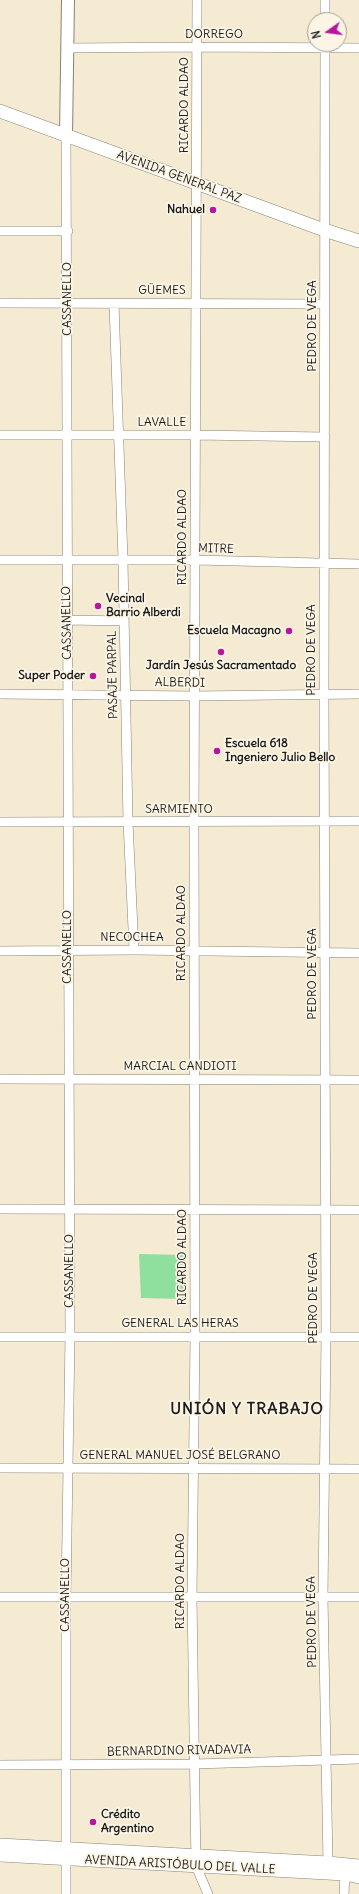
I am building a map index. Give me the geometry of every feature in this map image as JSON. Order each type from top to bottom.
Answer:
[{"type":"main road","name":"AVENIDA GENERAL PAZ","points":[[0,111],[324,230],[359,240]]},
{"type":"main road","name":"AVENIDA ARISTÓBULO DEL VALLE","points":[[0,1845],[66,1854]]},
{"type":"main road","name":"AVENIDA ARISTÓBULO DEL VALLE","points":[[0,1854],[66,1854],[195,1860],[328,1863],[359,1866]]},
{"type":"main road","name":"AVENIDA ARISTÓBULO DEL VALLE","points":[[195,1860],[346,1874],[359,1877]]},
{"type":"street","name":"CASSANELLO","points":[[66,1894],[66,1597],[70,1336],[66,435],[68,303],[66,135],[68,0]]},
{"type":"street","name":"RICARDO ALDAO","points":[[195,1860],[196,1764],[192,1597],[196,1079],[194,951],[194,696],[197,0]]},
{"type":"street","points":[[325,0],[325,12]]},
{"type":"street","name":"DORREGO","points":[[68,48],[307,46]]},
{"type":"street","name":"DORREGO","points":[[347,47],[359,48]]},
{"type":"street","name":"PEDRO DE VEGA","points":[[325,52],[324,694],[326,1337],[323,1597],[328,1863]]},
{"type":"street","points":[[0,231],[68,231]]},
{"type":"street","name":"GÜEMES","points":[[0,303],[325,304]]},
{"type":"street","name":"PASAJE PARPAL","points":[[114,304],[117,435],[123,560],[128,822],[134,950]]},
{"type":"street","name":"LAVALLE","points":[[0,435],[325,437]]},
{"type":"street","name":"MITRE","points":[[0,560],[195,560],[359,564]]},
{"type":"street","points":[[68,620],[124,621]]},
{"type":"street","name":"ALBERDI","points":[[0,694],[126,694],[194,696],[359,694]]},
{"type":"street","name":"SARMIENTO","points":[[0,822],[359,821]]},
{"type":"street","name":"NECOCHEA","points":[[0,951],[134,950],[359,953]]},
{"type":"street","name":"MARCIAL CANDIOTI","points":[[0,1079],[359,1080]]},
{"type":"street","points":[[0,1208],[359,1210]]},
{"type":"street","name":"GENERAL LAS HERAS","points":[[0,1337],[359,1337]]},
{"type":"street","name":"GENERAL MANUEL JOSÉ BELGRANO","points":[[0,1468],[359,1469]]},
{"type":"street","points":[[0,1597],[359,1598]]},
{"type":"street","name":"BERNARDINO RIVADAVIA","points":[[0,1765],[196,1764],[359,1759]]},
{"type":"street","points":[[195,1860],[208,1894]]},
{"type":"street","points":[[328,1863],[346,1874],[344,1894]]},
{"type":"green space","points":[[139,1254],[185,1255],[185,1299],[141,1298]]},
{"type":"place","name":"Nahuel","points":[[213,210]]},
{"type":"place","name":"Vecinal Barrio Alberdi","points":[[98,606]]},
{"type":"place","name":"Escuela Macagno","points":[[289,631]]},
{"type":"place","name":"Jardín Jesús Sacramentado","points":[[221,652]]},
{"type":"place","name":"Super Poder","points":[[93,676]]},
{"type":"place","name":"Escuela 618 Ingeniero Julio Bello","points":[[217,751]]},
{"type":"place","name":"Crédito Argentino","points":[[93,1822]]},
{"type":"district","name":"UNIÓN Y TRABAJO","points":[[247,1409]]}]
